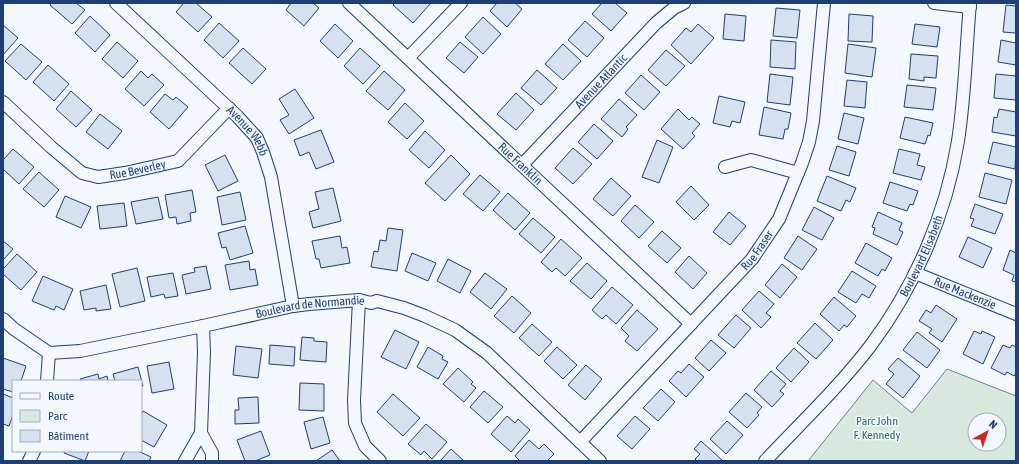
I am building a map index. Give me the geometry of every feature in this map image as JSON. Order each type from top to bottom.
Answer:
[{"type":"street","name":"Avenue Webb","points":[[116,3],[229,108],[257,138],[271,177],[293,306]]},
{"type":"street","name":"Rue Franklin","points":[[350,3],[691,324]]},
{"type":"street","points":[[408,58],[461,3]]},
{"type":"street","name":"Avenue Atlantic","points":[[522,165],[656,23],[674,8],[684,3]]},
{"type":"street","name":"Rue Fraser","points":[[580,442],[752,259],[779,219],[809,142],[813,121],[824,3]]},
{"type":"street","points":[[934,3],[970,5]]},
{"type":"street","name":"Boulevard Elisabeth","points":[[765,461],[865,353],[892,315],[915,273],[937,222],[953,167],[961,113],[970,5]]},
{"type":"street","name":"Rue Beverley","points":[[3,102],[51,147],[82,173],[98,176],[126,173],[178,161],[229,108]]},
{"type":"street","points":[[724,167],[751,160],[798,173]]},
{"type":"street","name":"Rue Mackenzie","points":[[915,273],[1016,314]]},
{"type":"street","points":[[359,300],[354,400],[355,423],[365,446],[380,461]]},
{"type":"street","name":"Boulevard de Normandie","points":[[49,352],[80,351],[293,306],[359,300],[371,303],[377,302],[404,308],[455,330],[487,353],[600,461]]},
{"type":"street","points":[[3,319],[14,329],[49,352],[47,380]]},
{"type":"street","points":[[185,461],[201,433],[204,352],[203,326]]},
{"type":"street","points":[[201,433],[212,453],[212,461]]},
{"type":"street","points":[[29,461],[34,452]]},
{"type":"green space","name":"Parc John F. Kennedy","points":[[947,369],[1016,396],[1016,461],[808,461],[873,380],[912,413]]},
{"type":"building","points":[[51,3],[76,3],[85,10],[72,24],[50,5]]},
{"type":"building","points":[[184,3],[196,3],[212,17],[198,32],[176,12]]},
{"type":"building","points":[[291,3],[313,3],[319,8],[304,26],[286,10]]},
{"type":"building","points":[[395,3],[431,3],[413,23],[393,5]]},
{"type":"building","points":[[497,3],[515,3],[522,9],[507,27],[490,11]]},
{"type":"building","points":[[602,3],[615,3],[627,13],[611,31],[592,14]]},
{"type":"building","points":[[1006,5],[1016,6],[1016,33],[1003,32]]},
{"type":"building","points":[[776,8],[800,10],[797,38],[773,36]]},
{"type":"building","points":[[725,14],[746,16],[744,41],[723,39]]},
{"type":"building","points":[[849,14],[873,16],[872,42],[848,41]]},
{"type":"building","points":[[90,16],[110,35],[95,52],[75,33]]},
{"type":"building","points":[[483,17],[501,34],[483,54],[465,37]]},
{"type":"building","points":[[585,21],[604,38],[587,57],[568,40]]},
{"type":"building","points":[[219,23],[239,41],[223,58],[204,40]]},
{"type":"building","points":[[335,24],[353,41],[338,58],[320,41]]},
{"type":"building","points":[[698,24],[714,38],[691,64],[671,45],[686,28],[691,32]]},
{"type":"building","points":[[915,24],[940,27],[937,47],[912,44]]},
{"type":"building","points":[[3,25],[18,38],[3,55]]},
{"type":"building","points":[[771,40],[796,42],[795,69],[770,67]]},
{"type":"building","points":[[1001,40],[1016,43],[1016,65],[998,62]]},
{"type":"building","points":[[117,42],[138,61],[123,78],[102,59]]},
{"type":"building","points":[[460,42],[478,57],[464,73],[446,58]]},
{"type":"building","points":[[21,44],[42,62],[26,80],[5,61]]},
{"type":"building","points":[[563,44],[581,61],[563,80],[545,64]]},
{"type":"building","points":[[848,44],[876,48],[872,77],[845,73]]},
{"type":"building","points":[[243,48],[266,69],[252,84],[229,63]]},
{"type":"building","points":[[360,48],[380,66],[363,84],[344,66]]},
{"type":"building","points":[[666,50],[685,66],[666,86],[648,70]]},
{"type":"building","points":[[911,54],[938,56],[936,78],[924,77],[924,81],[909,79]]},
{"type":"building","points":[[48,65],[69,84],[54,101],[33,82]]},
{"type":"building","points":[[537,70],[557,88],[541,105],[521,88]]},
{"type":"building","points":[[141,71],[148,78],[152,74],[164,85],[144,106],[125,89]]},
{"type":"building","points":[[384,71],[405,90],[388,110],[366,91]]},
{"type":"building","points":[[770,74],[793,77],[790,105],[767,102]]},
{"type":"building","points":[[996,74],[1016,76],[1016,100],[994,98]]},
{"type":"building","points":[[641,75],[660,92],[644,110],[625,93]]},
{"type":"building","points":[[847,80],[867,82],[865,108],[844,106]]},
{"type":"building","points":[[907,85],[936,88],[933,110],[904,107]]},
{"type":"building","points":[[295,89],[314,118],[289,134],[280,120],[289,115],[279,99]]},
{"type":"building","points":[[71,91],[92,110],[76,127],[56,109]]},
{"type":"building","points":[[516,93],[534,110],[516,130],[497,114]]},
{"type":"building","points":[[165,94],[173,100],[176,97],[188,107],[169,129],[150,112]]},
{"type":"building","points":[[719,96],[745,102],[740,123],[732,121],[730,127],[713,123]]},
{"type":"building","points":[[619,99],[637,115],[626,127],[628,129],[622,137],[601,119]]},
{"type":"building","points":[[405,103],[424,121],[407,139],[388,122]]},
{"type":"building","points":[[764,107],[791,113],[788,129],[785,129],[783,139],[759,135]]},
{"type":"building","points":[[678,109],[689,120],[692,117],[700,124],[692,133],[695,136],[683,149],[661,129]]},
{"type":"building","points":[[999,109],[1016,112],[1016,136],[992,132],[994,117],[997,118]]},
{"type":"building","points":[[844,113],[864,118],[858,144],[838,139]]},
{"type":"building","points":[[100,114],[122,131],[108,149],[86,132]]},
{"type":"building","points":[[905,117],[933,123],[930,136],[928,135],[925,144],[900,138]]},
{"type":"building","points":[[594,124],[613,141],[597,159],[578,142]]},
{"type":"building","points":[[321,130],[334,162],[316,169],[309,152],[300,156],[294,140]]},
{"type":"building","points":[[425,131],[445,150],[429,168],[409,150]]},
{"type":"building","points":[[657,140],[673,147],[659,183],[642,177]]},
{"type":"building","points":[[993,142],[1016,147],[1015,169],[988,163]]},
{"type":"building","points":[[837,146],[856,152],[849,176],[829,170]]},
{"type":"building","points":[[573,148],[592,164],[573,184],[555,168]]},
{"type":"building","points":[[13,149],[34,167],[19,184],[3,169],[3,160]]},
{"type":"building","points":[[899,149],[920,154],[917,165],[925,167],[921,180],[893,173]]},
{"type":"building","points":[[225,155],[238,181],[218,191],[205,165]]},
{"type":"building","points":[[451,155],[470,174],[445,201],[425,183]]},
{"type":"building","points":[[39,172],[59,190],[44,207],[23,189]]},
{"type":"building","points":[[985,173],[1012,180],[1006,204],[979,197]]},
{"type":"building","points":[[480,175],[500,192],[483,211],[463,194]]},
{"type":"building","points":[[827,176],[856,188],[850,202],[846,200],[841,211],[817,201]]},
{"type":"building","points":[[611,178],[631,196],[613,216],[593,199]]},
{"type":"building","points":[[890,182],[918,191],[913,205],[910,204],[907,211],[883,203]]},
{"type":"building","points":[[691,186],[709,205],[694,220],[676,202]]},
{"type":"building","points":[[333,188],[341,221],[313,228],[309,212],[319,209],[315,192]]},
{"type":"building","points":[[192,190],[196,212],[190,213],[191,221],[177,224],[176,217],[169,218],[165,195]]},
{"type":"building","points":[[240,192],[246,220],[222,225],[217,197]]},
{"type":"building","points":[[508,193],[530,213],[515,230],[493,210]]},
{"type":"building","points":[[65,196],[91,207],[81,228],[56,217]]},
{"type":"building","points":[[158,197],[163,219],[136,224],[131,202]]},
{"type":"building","points":[[124,203],[127,226],[100,229],[97,206]]},
{"type":"building","points":[[975,204],[1003,214],[995,234],[971,226],[974,219],[970,218]]},
{"type":"building","points":[[635,205],[654,222],[639,238],[621,221]]},
{"type":"building","points":[[814,207],[834,218],[822,240],[802,230]]},
{"type":"building","points":[[729,212],[746,226],[730,245],[713,232]]},
{"type":"building","points":[[878,212],[902,223],[899,230],[903,232],[897,245],[873,234],[875,228],[872,227]]},
{"type":"building","points":[[533,218],[555,237],[541,253],[519,234]]},
{"type":"building","points":[[245,226],[253,253],[230,260],[226,247],[222,248],[218,233]]},
{"type":"building","points":[[388,228],[403,230],[397,271],[371,267],[374,251],[378,252],[380,240],[386,241]]},
{"type":"building","points":[[662,231],[681,248],[667,263],[648,246]]},
{"type":"building","points":[[340,236],[342,248],[347,247],[350,263],[321,268],[319,259],[316,259],[312,241]]},
{"type":"building","points":[[798,236],[817,249],[802,270],[784,258]]},
{"type":"building","points":[[968,237],[992,248],[983,268],[959,257]]},
{"type":"building","points":[[561,239],[582,258],[565,276],[556,268],[552,272],[541,262]]},
{"type":"building","points":[[3,241],[13,249],[3,260]]},
{"type":"building","points":[[866,243],[892,258],[885,271],[882,269],[878,276],[855,263]]},
{"type":"building","points":[[1010,250],[1016,253],[1016,282],[1012,281],[1014,275],[1003,270]]},
{"type":"building","points":[[412,253],[436,263],[428,281],[405,271]]},
{"type":"building","points":[[17,254],[37,272],[21,290],[3,274],[3,269]]},
{"type":"building","points":[[689,256],[707,273],[693,289],[675,272]]},
{"type":"building","points":[[448,259],[471,271],[460,293],[437,281]]},
{"type":"building","points":[[249,261],[250,270],[255,269],[258,285],[230,290],[225,265]]},
{"type":"building","points":[[587,263],[607,281],[591,299],[570,281]]},
{"type":"building","points":[[782,264],[797,277],[780,298],[765,285]]},
{"type":"building","points":[[206,266],[211,289],[186,294],[182,275],[195,272],[194,268]]},
{"type":"building","points":[[137,268],[145,301],[120,307],[112,274]]},
{"type":"building","points":[[852,271],[876,286],[869,298],[862,294],[856,303],[838,292]]},
{"type":"building","points":[[173,273],[178,296],[165,298],[164,294],[151,297],[147,277]]},
{"type":"building","points":[[485,273],[507,289],[491,309],[470,292]]},
{"type":"building","points":[[43,276],[73,289],[64,310],[56,306],[54,310],[32,301]]},
{"type":"building","points":[[106,285],[111,309],[96,311],[96,308],[84,310],[80,291]]},
{"type":"building","points":[[612,287],[633,305],[616,324],[606,315],[602,319],[592,310]]},
{"type":"building","points":[[759,291],[774,304],[766,313],[771,317],[761,328],[742,310]]},
{"type":"building","points":[[512,296],[531,313],[514,333],[494,316]]},
{"type":"building","points":[[834,297],[856,316],[847,327],[844,325],[839,331],[820,314]]},
{"type":"building","points":[[936,305],[957,319],[942,342],[929,333],[932,329],[919,321],[926,310],[931,313]]},
{"type":"building","points":[[637,310],[658,329],[637,351],[625,341],[629,336],[621,328]]},
{"type":"building","points":[[736,315],[751,328],[734,348],[718,335]]},
{"type":"building","points":[[815,323],[833,340],[816,359],[797,343]]},
{"type":"building","points":[[532,324],[552,342],[539,356],[519,338]]},
{"type":"building","points":[[395,330],[419,342],[406,369],[381,357]]},
{"type":"building","points":[[974,331],[981,334],[982,331],[995,337],[983,364],[963,354]]},
{"type":"building","points":[[917,332],[940,350],[927,368],[903,350]]},
{"type":"building","points":[[302,337],[314,338],[314,341],[327,342],[326,362],[300,360]]},
{"type":"building","points":[[711,340],[726,353],[709,371],[695,358]]},
{"type":"building","points":[[270,345],[295,347],[294,366],[269,364]]},
{"type":"building","points":[[1003,345],[1010,348],[1012,345],[1016,347],[1016,373],[1014,376],[1007,372],[1005,375],[991,368]]},
{"type":"building","points":[[236,346],[262,349],[258,378],[233,375]]},
{"type":"building","points":[[428,347],[443,356],[442,359],[448,362],[438,379],[417,367]]},
{"type":"building","points":[[557,347],[577,365],[563,379],[544,361]]},
{"type":"building","points":[[794,348],[809,362],[791,382],[776,368]]},
{"type":"building","points":[[3,358],[26,366],[21,380],[12,380],[12,392],[3,389]]},
{"type":"building","points":[[898,358],[920,376],[903,398],[886,384],[894,374],[888,369]]},
{"type":"building","points":[[169,362],[174,389],[152,393],[147,366]]},
{"type":"building","points":[[689,364],[704,377],[686,397],[669,381],[678,371],[681,373]]},
{"type":"building","points":[[586,365],[602,379],[585,400],[568,385]]},
{"type":"building","points":[[138,367],[141,380],[115,380],[113,374]]},
{"type":"building","points":[[458,368],[473,382],[471,384],[476,388],[464,402],[443,384]]},
{"type":"building","points":[[771,371],[786,384],[780,391],[784,394],[772,407],[754,390]]},
{"type":"building","points":[[98,374],[99,379],[107,376],[108,380],[80,380]]},
{"type":"building","points":[[300,383],[324,384],[324,411],[299,410]]},
{"type":"building","points":[[661,389],[675,402],[658,421],[643,408]]},
{"type":"building","points":[[484,391],[503,407],[488,423],[470,407]]},
{"type":"building","points":[[746,393],[762,407],[757,413],[759,415],[747,428],[729,412]]},
{"type":"building","points":[[3,394],[12,398],[12,418],[9,426],[3,424]]},
{"type":"building","points":[[393,394],[420,418],[403,436],[377,412]]},
{"type":"building","points":[[258,397],[259,423],[235,424],[235,410],[239,410],[238,398]]},
{"type":"building","points":[[143,411],[167,425],[154,447],[142,441]]},
{"type":"building","points":[[507,416],[515,423],[518,419],[530,430],[511,452],[491,434]]},
{"type":"building","points":[[635,416],[650,429],[632,449],[617,436]]},
{"type":"building","points":[[323,417],[330,443],[311,449],[304,422]]},
{"type":"building","points":[[727,421],[743,435],[726,454],[710,439]]},
{"type":"building","points":[[426,424],[447,442],[432,459],[424,451],[421,455],[408,444]]},
{"type":"building","points":[[261,431],[270,455],[255,461],[245,461],[237,440]]},
{"type":"building","points":[[529,440],[539,449],[544,444],[554,454],[547,461],[520,461],[515,456]]},
{"type":"building","points":[[701,441],[722,460],[697,461],[695,459],[700,454],[694,449]]},
{"type":"building","points":[[451,449],[464,461],[440,461]]},
{"type":"building","points":[[332,450],[340,461],[316,461]]},
{"type":"building","points":[[64,452],[89,452],[85,461]]},
{"type":"building","points":[[124,452],[140,452],[151,457],[149,461],[120,461]]}]
